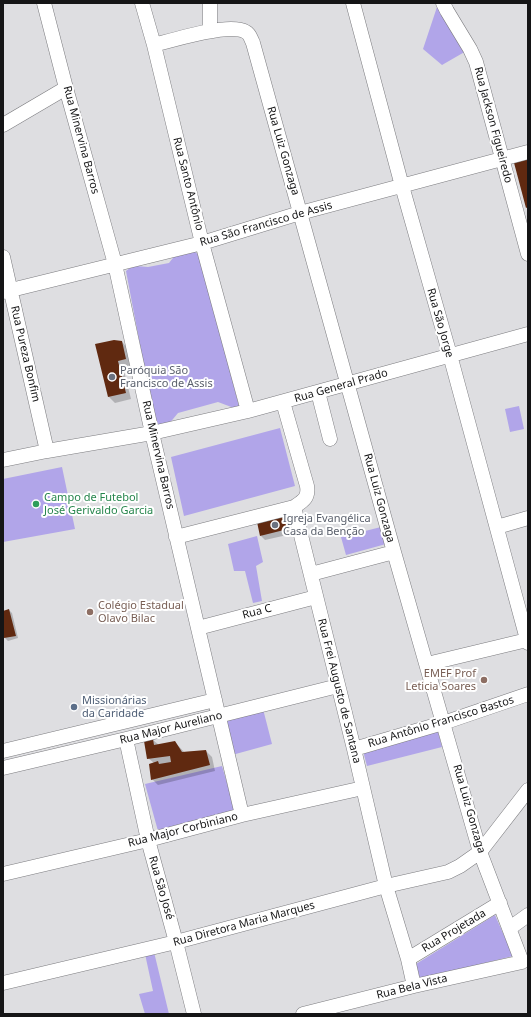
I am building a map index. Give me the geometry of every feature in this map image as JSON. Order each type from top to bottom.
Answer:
[{"type":"street","name":"Rua Minervina Barros","points":[[44,3],[115,264],[152,433],[242,815]]},
{"type":"street","name":"Rua Santo Antônio","points":[[142,3],[154,45],[202,243],[248,411]]},
{"type":"street","points":[[154,45],[210,30],[210,3]]},
{"type":"street","name":"Rua São Jorge","points":[[354,3],[402,186],[528,641]]},
{"type":"street","name":"Rua Jackson Figueiredo","points":[[443,3],[476,62],[528,254]]},
{"type":"street","name":"Rua Luiz Gonzaga","points":[[210,30],[231,29],[246,32],[253,43],[394,552],[480,852],[522,962]]},
{"type":"street","points":[[3,125],[66,88]]},
{"type":"street","name":"Rua São Francisco de Assis","points":[[7,291],[202,243],[300,214],[528,152]]},
{"type":"street","name":"Rua Pureza Bonfim","points":[[3,257],[7,291],[48,451]]},
{"type":"street","name":"Rua General Prado","points":[[3,460],[152,433],[248,411],[528,334]]},
{"type":"street","points":[[318,392],[330,438]]},
{"type":"street","points":[[176,537],[294,507],[303,501],[308,491],[283,402]]},
{"type":"street","name":"Rua Frei Augusto de Santana","points":[[294,507],[354,749],[386,886],[408,959],[414,986]]},
{"type":"street","points":[[497,527],[528,518]]},
{"type":"street","points":[[311,574],[394,552]]},
{"type":"street","name":"Rua C","points":[[198,628],[316,597]]},
{"type":"street","points":[[427,664],[528,641]]},
{"type":"street","name":"Rua Major Aureliano","points":[[6,767],[126,739],[338,686]]},
{"type":"street","name":"Rua Antônio Francisco Bastos","points":[[354,749],[443,723],[528,694]]},
{"type":"street","name":"Rua Major Aureliano","points":[[4,748],[215,700]]},
{"type":"street","name":"Rua São José","points":[[126,739],[148,840],[194,1014]]},
{"type":"street","points":[[4,748],[6,767]]},
{"type":"street","name":"Rua Major Corbiniano","points":[[3,874],[148,840],[242,815],[363,788]]},
{"type":"street","name":"Rua Diretora Maria Marques","points":[[3,983],[176,942],[386,886],[448,872],[460,866],[480,852],[528,790]]},
{"type":"street","name":"Rua Projetada","points":[[408,959],[500,903]]},
{"type":"street","points":[[510,928],[528,915]]},
{"type":"street","name":"Rua Bela Vista","points":[[303,1014],[414,986],[522,962]]},
{"type":"shaded area","points":[[437,7],[468,50],[442,65],[423,49]]},
{"type":"shaded area","points":[[194,251],[200,256],[239,406],[234,408],[218,402],[178,413],[168,425],[159,427],[155,424],[126,271],[131,267],[136,266],[148,267],[169,263],[176,254]]},
{"type":"shaded area","points":[[519,406],[524,429],[510,432],[505,409]]},
{"type":"shaded area","points":[[280,428],[295,486],[184,516],[171,457]]},
{"type":"shaded area","name":"Campo de Futebol José Gerivaldo Garcia","points":[[62,467],[75,529],[3,542],[3,479]]},
{"type":"shaded area","points":[[381,527],[386,544],[346,555],[341,537]]},
{"type":"shaded area","points":[[257,536],[263,562],[256,566],[262,601],[253,603],[245,571],[234,571],[228,544]]},
{"type":"shaded area","points":[[263,709],[272,744],[232,755],[225,720]]},
{"type":"shaded area","points":[[438,731],[442,747],[367,766],[363,751]]},
{"type":"shaded area","points":[[222,766],[235,810],[158,831],[145,784]]},
{"type":"shaded area","points":[[495,915],[513,956],[420,979],[416,964]]},
{"type":"shaded area","points":[[154,952],[169,1014],[145,1014],[139,994],[153,991],[145,954]]},
{"type":"building","points":[[528,155],[528,207],[526,208],[513,159]]},
{"type":"building","name":"Paróquia São Francisco de Assis","points":[[114,340],[122,341],[126,359],[118,361],[126,393],[108,397],[95,344]]},
{"type":"building","name":"Igreja Evangélica Casa da Benção","points":[[289,515],[292,528],[260,536],[257,522]]},
{"type":"building","points":[[9,609],[16,636],[4,638],[3,611]]},
{"type":"building","points":[[153,739],[154,745],[175,741],[182,752],[206,750],[210,765],[151,780],[149,764],[158,761],[159,764],[171,762],[170,756],[147,759],[144,741]]},
{"type":"place","name":"Paróquia São Francisco de Assis","points":[[112,377]]},
{"type":"place","name":"Campo de Futebol José Gerivaldo Garcia","points":[[36,504]]},
{"type":"place","name":"Igreja Evangélica Casa da Benção","points":[[275,525]]},
{"type":"place","name":"Colégio Estadual Olavo Bilac","points":[[90,612]]},
{"type":"place","name":"EMEF Prof Leticia Soares","points":[[484,680]]},
{"type":"place","name":"Missionárias da Caridade","points":[[74,707]]}]
